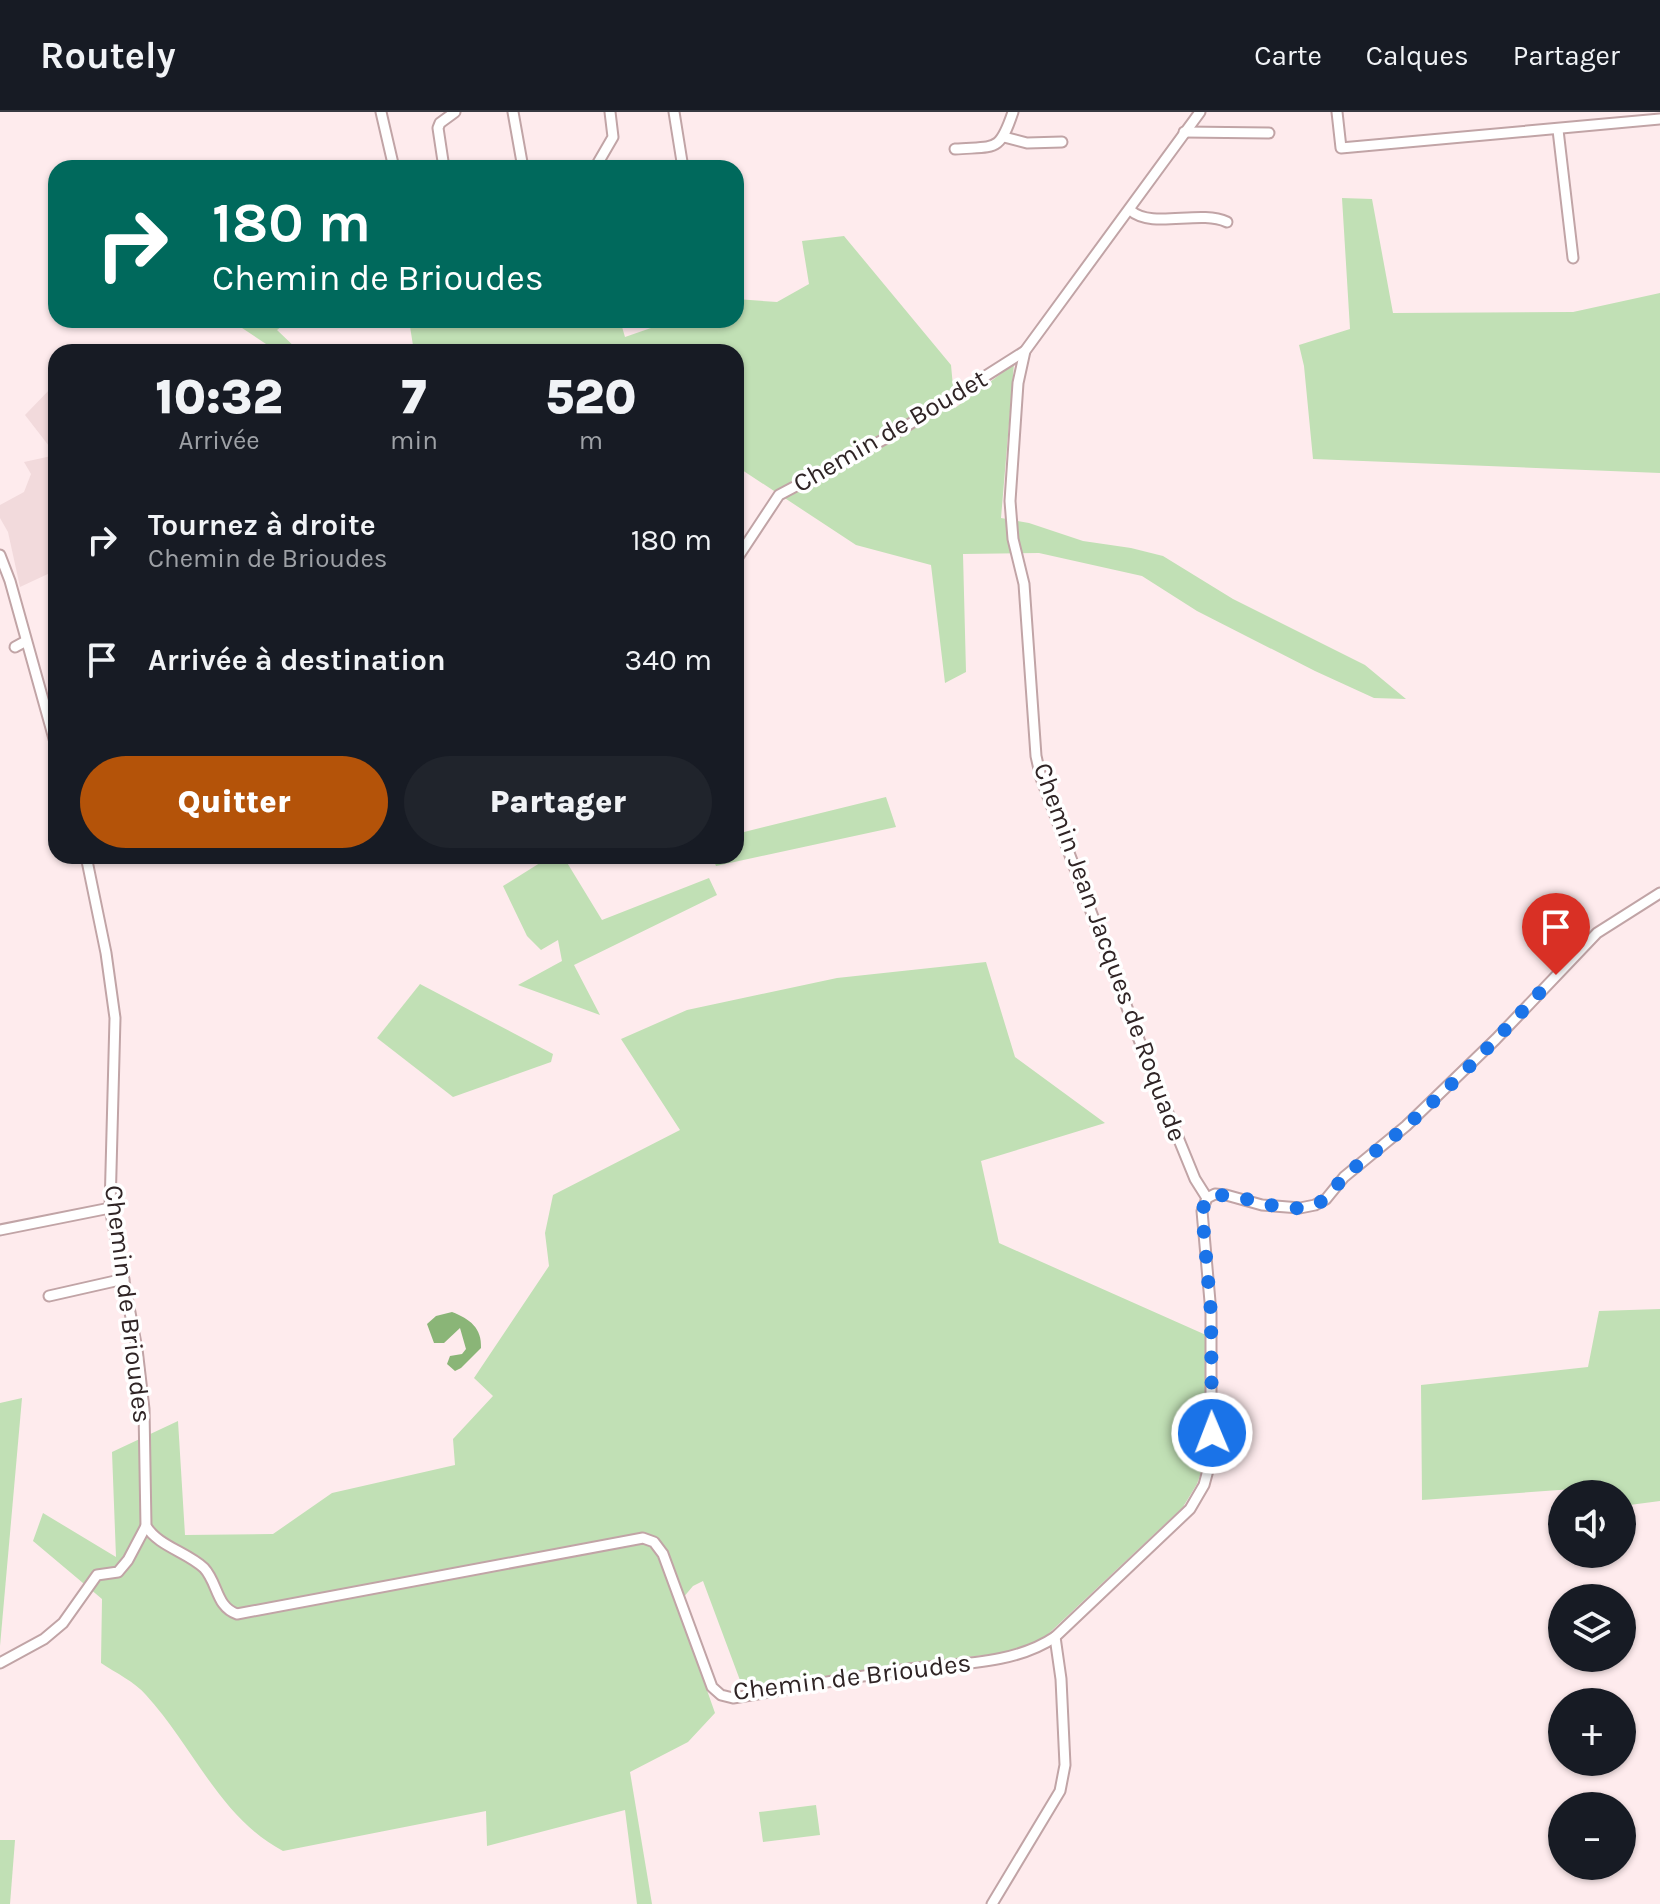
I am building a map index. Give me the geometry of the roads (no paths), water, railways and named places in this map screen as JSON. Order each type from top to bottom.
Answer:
[{"type":"street","points":[[381,112],[392,160]]},
{"type":"street","points":[[443,160],[438,128],[455,112]]},
{"type":"street","points":[[513,112],[522,160]]},
{"type":"street","points":[[600,160],[613,137],[610,112]]},
{"type":"street","points":[[674,112],[682,160]]},
{"type":"street","points":[[955,149],[994,146],[1004,137],[1013,112]]},
{"type":"street","name":"Chemin Jean Jacques de Roquade","points":[[1200,112],[1025,351],[1018,383],[1010,501],[1013,539],[1024,584],[1036,756],[1046,793],[1151,1071],[1195,1179],[1207,1198]]},
{"type":"street","points":[[1337,112],[1341,148],[1660,119]]},
{"type":"street","points":[[1558,130],[1573,258]]},
{"type":"street","points":[[1184,132],[1269,133]]},
{"type":"street","points":[[1004,137],[1027,143],[1062,142]]},
{"type":"street","points":[[1130,210],[1142,218],[1211,217],[1227,222]]},
{"type":"street","name":"Chemin de Boudet","points":[[744,548],[779,495],[894,434],[1025,351]]},
{"type":"street","points":[[0,555],[48,718]]},
{"type":"street","points":[[15,647],[26,641]]},
{"type":"street","name":"Chemin de Brioudes","points":[[88,864],[106,953],[115,1018],[110,1208],[137,1349],[144,1409],[146,1526],[152,1535],[204,1569],[228,1611],[237,1614],[643,1538],[654,1542],[663,1554],[712,1687],[721,1695],[733,1698],[900,1670],[1019,1655],[1038,1649],[1055,1637],[1190,1509],[1204,1485],[1211,1459],[1212,1433],[1211,1313],[1202,1211],[1207,1198]]},
{"type":"street","points":[[1207,1198],[1215,1194],[1226,1195],[1262,1205],[1300,1208],[1326,1199],[1344,1177],[1406,1126],[1496,1039],[1597,933],[1660,893]]},
{"type":"street","points":[[0,1230],[110,1208]]},
{"type":"street","points":[[49,1296],[124,1279]]},
{"type":"street","points":[[0,1663],[44,1639],[63,1623],[97,1575],[118,1572],[146,1526]]},
{"type":"street","points":[[992,1904],[1060,1791],[1065,1765],[1061,1679],[1055,1637]]}]
